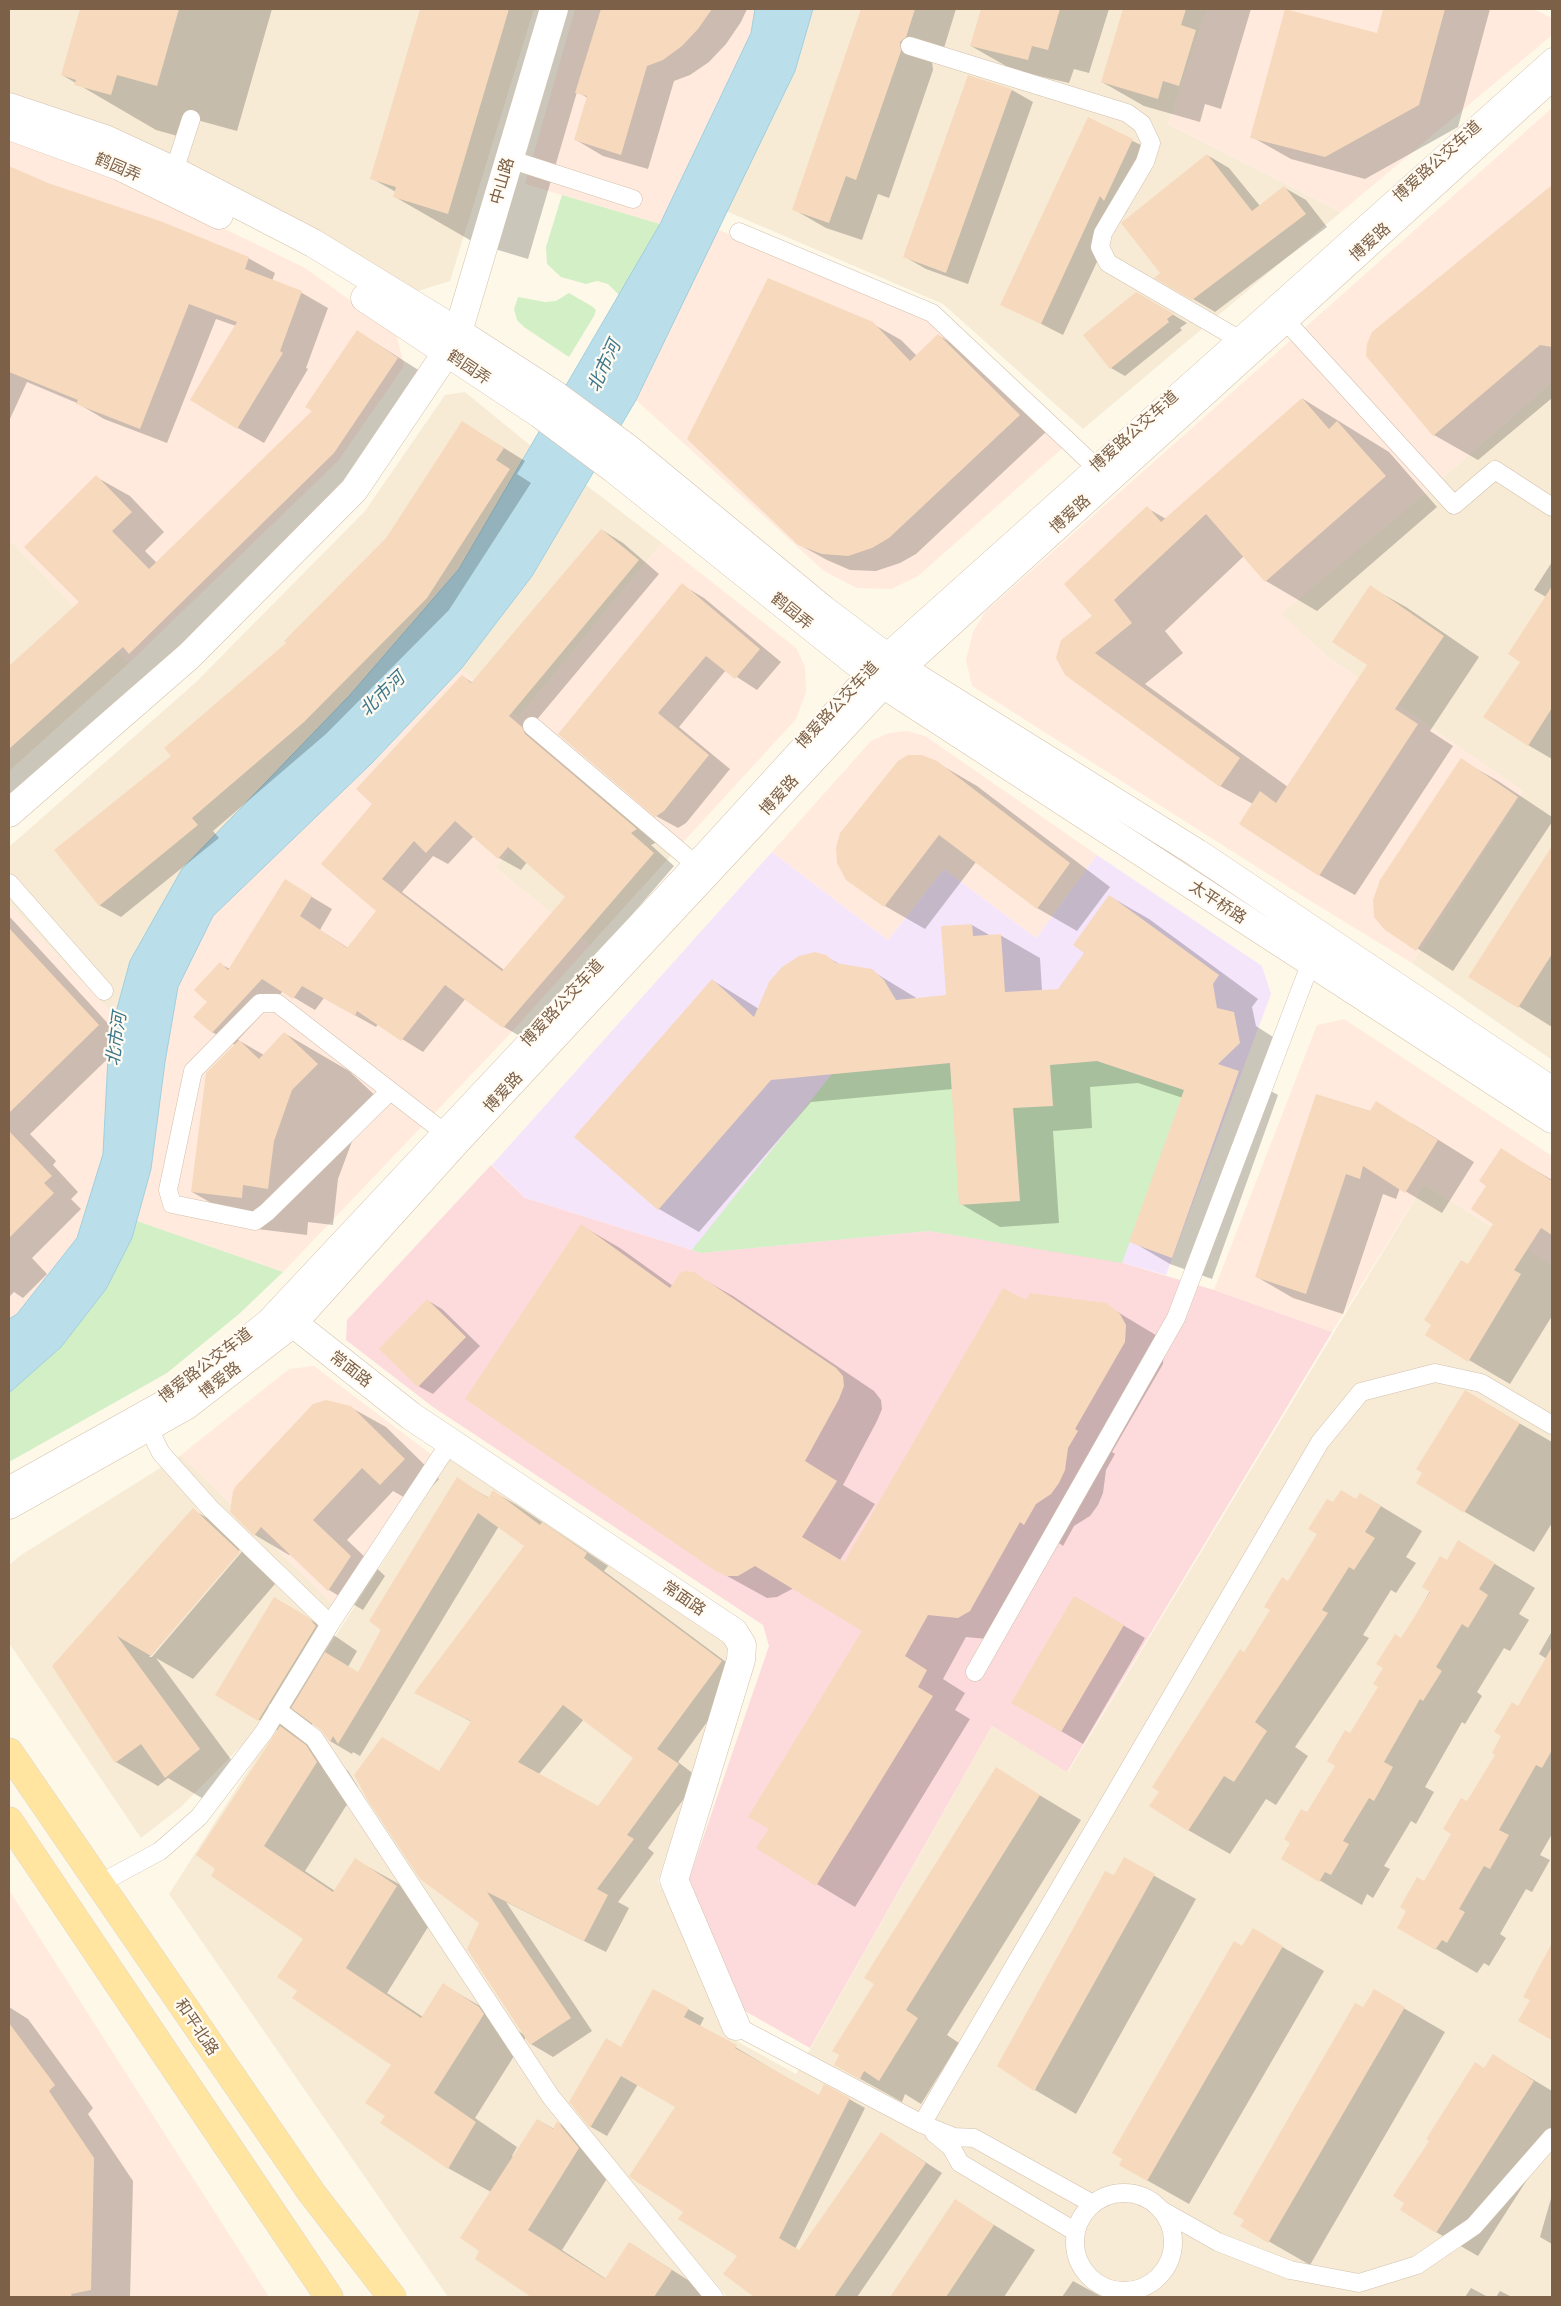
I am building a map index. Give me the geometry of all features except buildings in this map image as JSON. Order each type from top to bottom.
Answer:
[{"type":"main road","name":"中山路","points":[[9,813],[189,656],[354,490],[452,342],[554,9]]},
{"type":"main road","name":"博爱路","points":[[9,1505],[188,1405],[293,1323],[449,1137],[884,669],[1246,343],[1284,320],[1552,76]]},
{"type":"main road","name":"鹤园弄","points":[[9,107],[105,139],[174,171],[313,243],[452,342],[547,404],[622,460],[884,669]]},
{"type":"main road","name":"鹤园弄","points":[[9,126],[119,166],[307,259],[452,342]]},
{"type":"main road","name":"太平桥路","points":[[884,669],[1311,962],[1552,1119]]},
{"type":"main road","points":[[884,669],[1197,854],[1552,1092]]},
{"type":"main road","name":"常面路","points":[[293,1323],[411,1416],[734,1632],[742,1645],[741,1660],[674,1880],[736,2026]]},
{"type":"main road","name":"和平北路","points":[[9,1752],[311,2192],[392,2297]]},
{"type":"main road","points":[[9,1821],[329,2297]]},
{"type":"lane","points":[[910,46],[1127,113],[1142,124],[1151,143],[1145,162],[1103,232],[1100,247],[1108,263],[1246,343]]},
{"type":"lane","name":"博爱路公交车道","points":[[1246,343],[1552,57]]},
{"type":"lane","points":[[174,171],[190,119]]},
{"type":"lane","points":[[508,159],[633,198]]},
{"type":"lane","points":[[739,232],[932,313],[1102,472]]},
{"type":"lane","points":[[1284,320],[1454,505],[1495,470],[1552,507]]},
{"type":"lane","points":[[532,726],[700,868]]},
{"type":"lane","points":[[9,882],[104,991]]},
{"type":"lane","points":[[975,1672],[1176,1318],[1311,962]]},
{"type":"lane","points":[[390,1091],[267,1212],[255,1220],[172,1204],[168,1190],[193,1072],[260,1003],[277,1003],[390,1091],[449,1137]]},
{"type":"lane","name":"博爱路公交车道","points":[[9,1485],[176,1392],[267,1318],[449,1137]]},
{"type":"lane","points":[[922,2124],[1320,1442],[1361,1392],[1435,1373],[1481,1384],[1552,1425]]},
{"type":"lane","points":[[148,1427],[161,1453],[210,1508],[330,1624]]},
{"type":"lane","points":[[99,1884],[160,1851],[199,1817],[264,1732],[330,1624],[450,1442]]},
{"type":"lane","points":[[277,1710],[314,1738],[551,2097],[714,2297]]},
{"type":"lane","points":[[736,2026],[922,2124],[954,2137],[974,2138],[1093,2204]]},
{"type":"lane","points":[[922,2124],[951,2147],[960,2163],[1076,2232]]},
{"type":"lane","points":[[1163,2211],[1170,2224],[1174,2239],[1172,2255],[1166,2269],[1154,2281],[1139,2290],[1111,2293],[1091,2279],[1080,2265],[1075,2249],[1076,2232],[1082,2216],[1093,2204],[1106,2196],[1121,2193],[1137,2194],[1151,2200],[1163,2211],[1218,2242],[1290,2270],[1356,2290],[1417,2265],[1474,2226],[1552,2137]]},
{"type":"shaded area","points":[[9,9],[534,9],[450,281],[415,292],[9,95]]},
{"type":"shaded area","points":[[575,9],[755,9],[751,33],[660,224],[525,184]]},
{"type":"shaded area","points":[[813,9],[1207,9],[1168,124],[1341,212],[1083,429],[943,304],[726,211],[795,71]]},
{"type":"shaded area","points":[[1207,9],[1533,9],[1552,18],[1552,35],[1341,212],[1168,124]]},
{"type":"shaded area","points":[[1552,108],[1552,382],[1417,500],[1281,614],[1328,657],[1523,791],[1412,963],[1309,900],[972,686],[966,660],[973,632],[985,612]]},
{"type":"shaded area","points":[[9,141],[110,173],[305,268],[396,333],[404,366],[338,461],[129,663],[9,539]]},
{"type":"shaded area","points":[[717,229],[931,322],[1066,445],[918,576],[891,589],[857,588],[824,571],[636,400]]},
{"type":"shaded area","points":[[1552,382],[1552,1060],[1412,963],[1523,791],[1328,657],[1280,614],[1417,500]]},
{"type":"shaded area","points":[[465,392],[531,446],[459,569],[350,695],[130,961],[115,1017],[9,904],[9,847],[195,683],[365,511],[445,395]]},
{"type":"shaded area","points":[[586,485],[662,543],[518,718],[461,669],[532,576]]},
{"type":"shaded area","points":[[9,539],[129,663],[9,771]]},
{"type":"shaded area","points":[[662,543],[796,648],[805,667],[806,692],[796,719],[676,850],[579,771],[495,867],[590,945],[508,1036],[283,1272],[137,1221],[151,1169],[165,1062],[178,986],[213,916],[372,763],[461,669],[518,718]]},
{"type":"shaded area","points":[[907,731],[925,736],[1097,855],[1036,938],[944,869],[888,940],[772,852],[871,741],[889,733]]},
{"type":"shaded area","points":[[579,771],[676,850],[590,945],[495,867]]},
{"type":"shaded area","points":[[772,852],[888,940],[944,869],[1036,938],[1097,855],[1262,966],[1271,994],[1166,1275],[1108,1259],[929,1231],[701,1253],[525,1198],[492,1165]]},
{"type":"shaded area","points":[[9,904],[115,1017],[109,1038],[103,1154],[77,1238],[17,1314],[9,1319]]},
{"type":"shaded area","points":[[1344,1019],[1552,1156],[1552,1265],[1424,1184],[1332,1332],[1214,1290],[1317,1025]]},
{"type":"shaded area","points":[[491,1165],[525,1198],[701,1253],[929,1231],[1109,1259],[1214,1290],[1332,1332],[1067,1772],[992,1726],[810,2048],[745,2011],[689,1879],[769,1646],[763,1625],[433,1407],[346,1340],[347,1320]]},
{"type":"shaded area","points":[[1424,1184],[1552,1265],[1552,2297],[727,2297],[556,2093],[288,1710],[452,1455],[725,1637],[731,1650],[658,1881],[731,2038],[796,2074],[992,1726],[1068,1772]]},
{"type":"shaded area","points":[[314,1366],[432,1455],[334,1605],[181,1455],[289,1369]]},
{"type":"shaded area","points":[[181,1455],[334,1605],[261,1726],[181,1807],[141,1838],[9,1643],[9,1565],[21,1555]]},
{"type":"shaded area","points":[[279,1722],[305,1738],[703,2297],[448,2297],[169,1894]]},
{"type":"shaded area","points":[[9,1890],[269,2297],[9,2297]]},
{"type":"green space","points":[[562,195],[660,224],[619,295],[608,284],[597,281],[586,284],[561,277],[547,264],[546,247]]},
{"type":"green space","points":[[569,293],[596,310],[569,357],[524,327],[517,320],[514,309],[518,297],[545,302],[556,301]]},
{"type":"green space","points":[[1097,1061],[1184,1090],[1122,1263],[929,1231],[701,1253],[692,1250],[832,1074],[950,1063],[951,1072]]},
{"type":"green space","points":[[137,1221],[283,1272],[239,1314],[167,1373],[9,1462],[9,1393],[61,1347],[106,1289],[132,1238]]},
{"type":"water","name":"北市河","points":[[755,9],[813,9],[795,71],[636,400],[532,576],[461,669],[372,763],[213,916],[178,987],[165,1062],[151,1169],[132,1238],[106,1289],[61,1347],[9,1393],[9,1319],[17,1314],[77,1238],[103,1154],[109,1038],[130,961],[182,869],[350,695],[459,569],[660,224],[751,33]]}]
